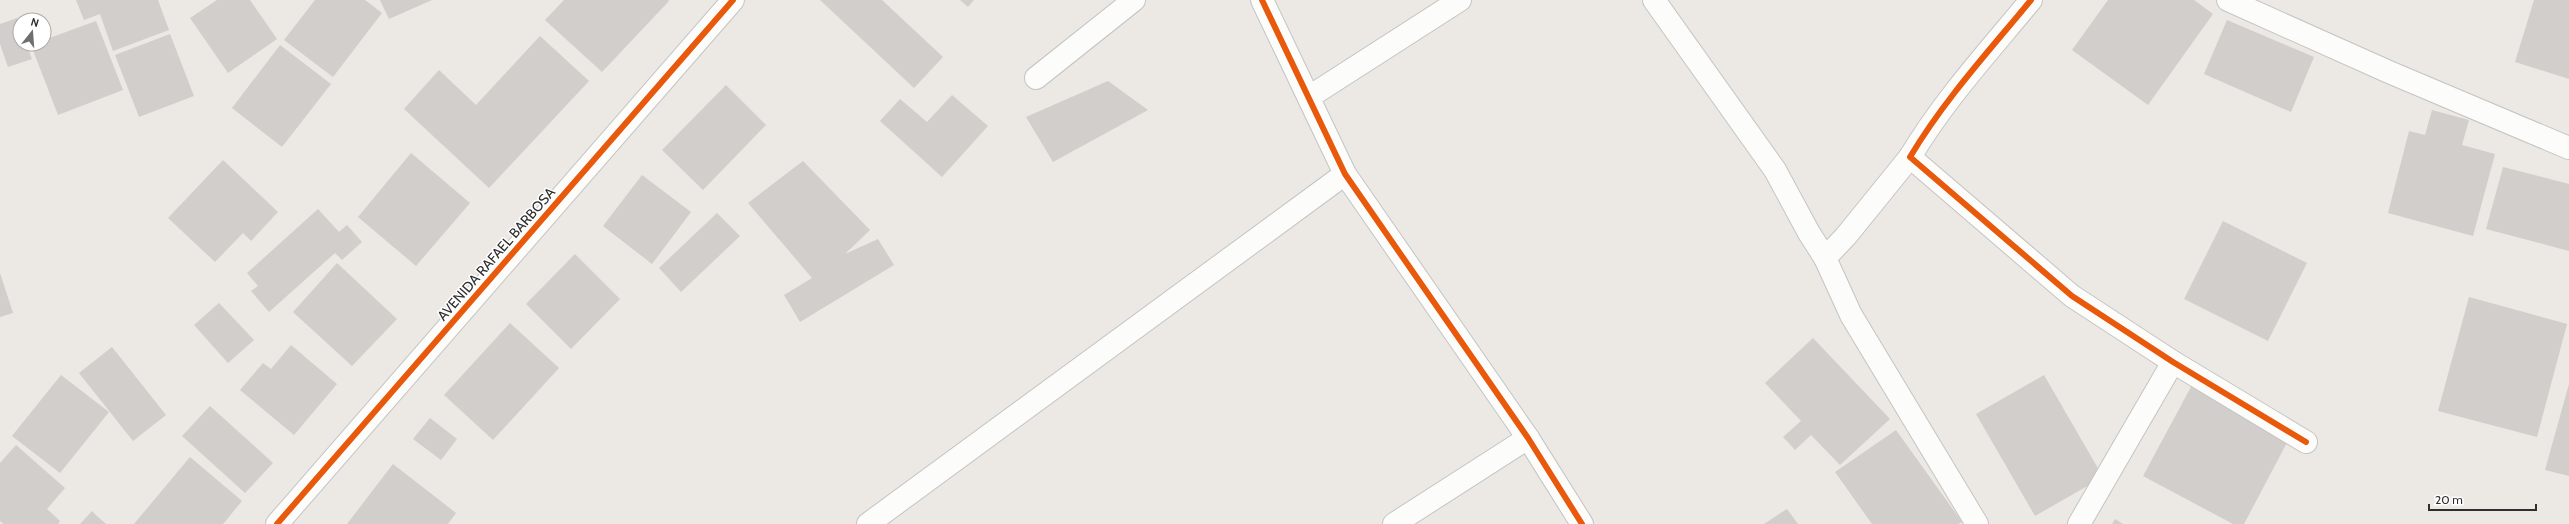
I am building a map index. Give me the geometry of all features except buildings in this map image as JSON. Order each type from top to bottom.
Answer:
[{"type":"street","name":"AVENIDA RAFAEL BARBOSA","points":[[277,524],[733,0]]},
{"type":"street","points":[[1036,78],[1134,0]]},
{"type":"street","points":[[1262,0],[1345,174],[1528,438],[1582,524]]},
{"type":"street","points":[[1309,97],[1460,0]]},
{"type":"street","points":[[1654,0],[1775,170],[1825,258],[1851,315],[1977,524]]},
{"type":"street","points":[[1825,258],[1846,236],[1910,158],[1929,126],[1951,96],[2031,0]]},
{"type":"street","points":[[2228,0],[2389,72],[2569,148]]},
{"type":"street","points":[[1910,158],[2072,296],[2173,362],[2306,442]]},
{"type":"street","points":[[868,524],[1345,174]]},
{"type":"street","points":[[2079,524],[2173,362]]},
{"type":"street","points":[[1394,524],[1528,438]]},
{"type":"cycle path","points":[[277,524],[733,0]]},
{"type":"cycle path","points":[[1262,0],[1345,174],[1528,438],[1582,524]]},
{"type":"cycle path","points":[[2031,0],[1952,96],[1923,136],[1910,157],[2072,296],[2173,362],[2306,442]]}]
